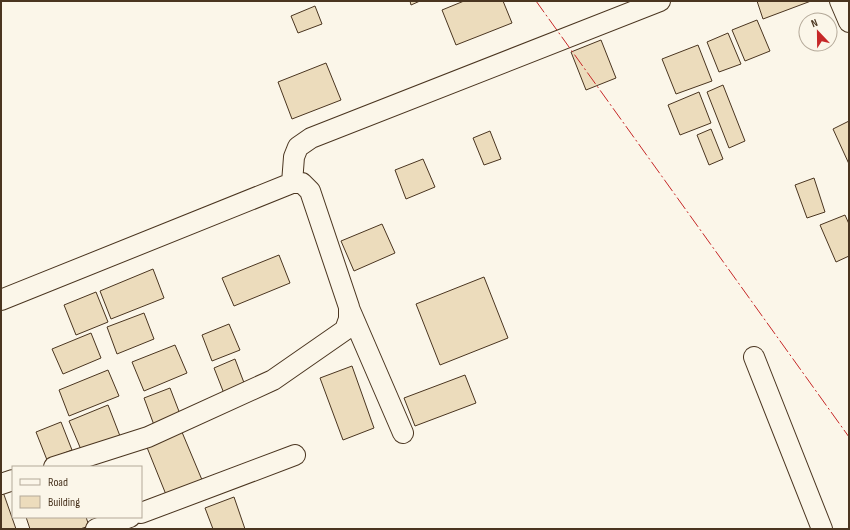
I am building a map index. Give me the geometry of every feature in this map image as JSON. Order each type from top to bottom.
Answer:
[{"type":"street","points":[[292,183],[294,158],[298,147],[311,138],[660,1]]},
{"type":"street","points":[[840,1],[849,22]]},
{"type":"street","points":[[1,300],[292,183],[302,183],[310,191],[349,307],[403,433]]},
{"type":"street","points":[[57,466],[148,437],[273,380],[346,330],[349,319],[349,307]]},
{"type":"street","points":[[754,357],[822,529]]},
{"type":"street","points":[[142,513],[295,455]]},
{"type":"street","points":[[1,484],[12,480]]},
{"type":"street","points":[[96,529],[127,518]]},
{"type":"building","points":[[410,1],[420,1],[411,5]]},
{"type":"building","points":[[464,1],[503,1],[512,23],[456,45],[442,10]]},
{"type":"building","points":[[757,1],[811,1],[763,19]]},
{"type":"building","points":[[315,6],[322,24],[298,33],[291,16]]},
{"type":"building","points":[[757,20],[770,51],[745,61],[732,30]]},
{"type":"building","points":[[728,33],[741,64],[719,72],[707,42]]},
{"type":"building","points":[[601,40],[616,78],[586,90],[571,52]]},
{"type":"building","points":[[698,45],[712,81],[676,94],[662,59]]},
{"type":"building","points":[[326,63],[341,100],[292,119],[278,82]]},
{"type":"building","points":[[723,85],[745,141],[729,148],[707,92]]},
{"type":"building","points":[[699,92],[711,123],[680,135],[668,105]]},
{"type":"building","points":[[849,121],[849,164],[833,129]]},
{"type":"building","points":[[711,129],[723,159],[709,165],[697,135]]},
{"type":"building","points":[[490,131],[501,159],[484,165],[473,138]]},
{"type":"building","points":[[423,159],[435,187],[406,199],[395,170]]},
{"type":"building","points":[[814,178],[825,212],[807,218],[795,185]]},
{"type":"building","points":[[845,215],[849,224],[849,256],[836,262],[820,225]]},
{"type":"building","points":[[382,224],[395,253],[354,271],[341,241]]},
{"type":"building","points":[[279,255],[290,283],[234,306],[222,278]]},
{"type":"building","points":[[153,269],[164,298],[111,319],[100,291]]},
{"type":"building","points":[[484,277],[508,338],[440,365],[416,304]]},
{"type":"building","points":[[96,292],[108,322],[76,335],[64,305]]},
{"type":"building","points":[[144,313],[154,339],[117,354],[107,327]]},
{"type":"building","points":[[229,324],[240,350],[212,361],[202,335]]},
{"type":"building","points":[[91,333],[101,358],[63,374],[52,349]]},
{"type":"building","points":[[175,345],[187,373],[144,391],[132,362]]},
{"type":"building","points":[[235,359],[246,388],[225,396],[214,368]]},
{"type":"building","points":[[352,366],[374,428],[343,440],[320,378]]},
{"type":"building","points":[[108,370],[119,396],[69,416],[59,390]]},
{"type":"building","points":[[465,375],[476,403],[415,426],[404,398]]},
{"type":"building","points":[[170,388],[180,414],[154,425],[144,398]]},
{"type":"building","points":[[108,405],[120,436],[82,452],[69,421]]},
{"type":"building","points":[[61,422],[72,450],[47,460],[36,432]]},
{"type":"building","points":[[179,425],[205,487],[169,502],[144,440]]},
{"type":"building","points":[[1,489],[2,489],[16,529],[1,529]]},
{"type":"building","points":[[234,497],[245,529],[213,529],[205,508]]},
{"type":"building","points":[[26,518],[86,518],[89,526],[80,529],[30,529]]},
{"type":"power","points":[[536,1],[849,437]]}]
